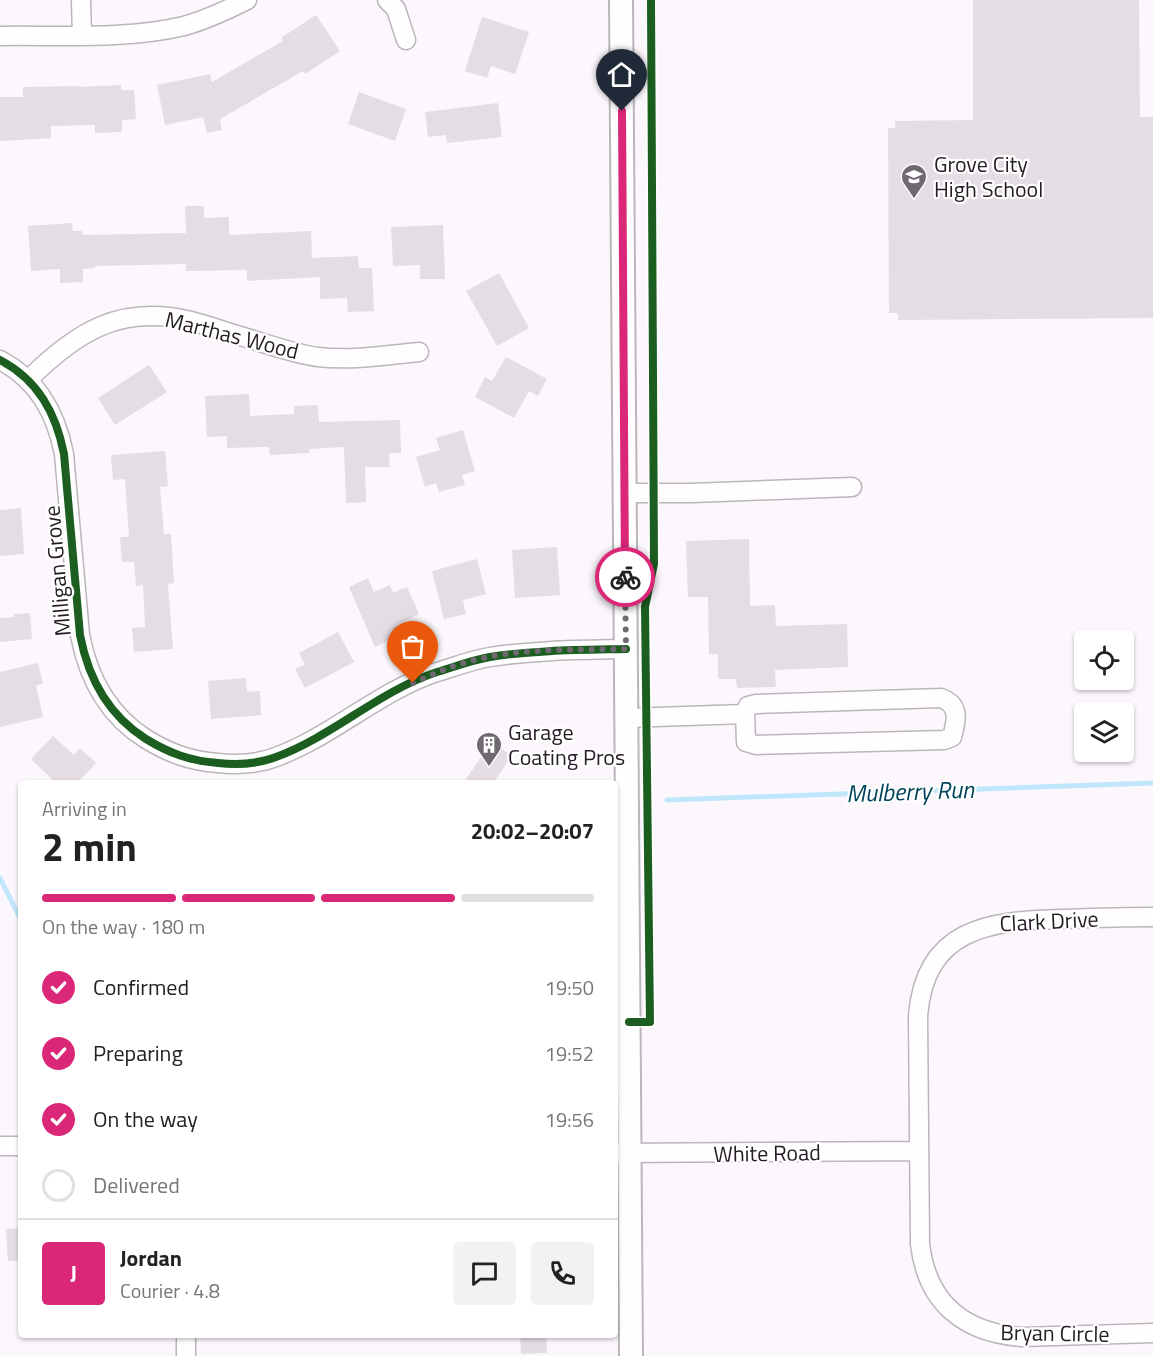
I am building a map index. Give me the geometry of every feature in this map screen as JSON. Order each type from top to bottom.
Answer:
[{"type":"main road","points":[[621,0],[626,649],[622,1153],[631,1356]]},
{"type":"street","points":[[81,0],[82,35]]},
{"type":"street","points":[[0,36],[139,33],[184,26],[222,13],[248,0]]},
{"type":"street","points":[[387,0],[396,9],[406,39]]},
{"type":"street","name":"Marthas Wood","points":[[28,380],[53,355],[92,328],[117,319],[144,316],[190,321],[274,347],[317,357],[354,358],[419,352]]},
{"type":"street","name":"Milligan Grove","points":[[0,360],[28,380],[43,396],[60,435],[64,454],[80,635],[84,657],[92,678],[107,703],[141,736],[184,759],[235,764],[255,763],[276,757],[305,744],[392,692],[434,673],[487,657],[539,651],[626,649]]},
{"type":"street","points":[[625,493],[852,487]]},
{"type":"street","points":[[940,698],[950,701],[955,708],[952,737],[944,740],[756,745],[746,741],[745,714],[748,706],[756,704],[940,698]]},
{"type":"street","points":[[626,718],[745,714]]},
{"type":"street","name":"Clark Drive","points":[[919,1151],[919,1001],[929,972],[953,942],[973,930],[1016,920],[1153,917]]},
{"type":"street","points":[[0,1146],[18,1146]]},
{"type":"street","name":"White Road","points":[[622,1153],[919,1151]]},
{"type":"street","name":"Bryan Circle","points":[[919,1151],[922,1262],[936,1295],[948,1307],[982,1330],[1001,1335],[1022,1337],[1153,1333]]},
{"type":"street","points":[[186,1338],[186,1356]]},
{"type":"building","points":[[973,0],[1139,0],[1140,117],[1153,117],[1153,318],[898,320],[898,313],[889,313],[888,128],[895,128],[895,121],[973,120]]},
{"type":"building","points":[[316,15],[340,51],[305,74],[303,71],[220,119],[222,130],[207,133],[203,117],[165,125],[157,85],[210,74],[212,82],[283,41],[281,38]]},
{"type":"building","points":[[482,17],[529,32],[515,74],[491,66],[487,78],[465,71]]},
{"type":"building","points":[[121,85],[121,90],[134,90],[136,119],[122,120],[122,132],[95,133],[95,125],[51,126],[51,138],[0,141],[0,97],[23,97],[23,87]]},
{"type":"building","points":[[359,92],[406,109],[395,141],[348,124]]},
{"type":"building","points":[[498,103],[502,137],[447,143],[446,135],[428,137],[425,112]]},
{"type":"building","points":[[185,206],[204,206],[204,218],[229,217],[229,235],[311,231],[312,258],[358,256],[359,268],[372,268],[374,311],[348,312],[347,298],[320,299],[320,277],[247,281],[247,270],[186,271],[186,264],[95,266],[95,268],[83,269],[83,282],[60,283],[60,269],[31,271],[28,226],[72,223],[73,231],[82,231],[82,235],[186,233]]},
{"type":"building","points":[[443,225],[445,279],[420,279],[420,265],[393,266],[391,227]]},
{"type":"building","points":[[499,273],[529,328],[497,346],[466,291]]},
{"type":"building","points":[[506,357],[547,379],[538,396],[529,391],[514,418],[475,397],[485,377],[492,381]]},
{"type":"building","points":[[149,365],[167,392],[115,425],[98,398]]},
{"type":"building","points":[[249,394],[250,416],[294,414],[294,406],[318,405],[319,422],[400,420],[401,453],[389,453],[390,467],[365,467],[366,502],[346,503],[344,447],[309,449],[309,453],[270,455],[269,447],[227,448],[227,436],[207,437],[205,396]]},
{"type":"building","points":[[463,430],[475,471],[462,475],[465,485],[439,492],[436,483],[425,487],[416,457],[440,450],[436,438]]},
{"type":"building","points":[[165,451],[168,486],[160,487],[164,534],[171,534],[174,583],[168,584],[173,649],[134,652],[132,628],[145,627],[143,585],[136,586],[134,562],[122,562],[120,537],[129,537],[125,479],[113,480],[111,455]]},
{"type":"building","points":[[21,508],[24,554],[0,556],[0,510]]},
{"type":"building","points":[[749,539],[750,606],[775,605],[776,626],[847,624],[848,667],[775,670],[776,687],[737,688],[736,679],[718,679],[718,654],[709,654],[708,597],[688,597],[686,541]]},
{"type":"building","points":[[557,547],[560,595],[515,598],[512,550]]},
{"type":"building","points":[[477,559],[486,594],[463,600],[466,614],[444,619],[432,571]]},
{"type":"building","points":[[368,578],[374,592],[390,585],[393,593],[407,587],[419,614],[397,625],[401,635],[375,647],[349,587]]},
{"type":"building","points":[[30,613],[32,639],[0,642],[0,618]]},
{"type":"building","points":[[338,632],[354,662],[305,688],[295,669],[305,665],[299,653]]},
{"type":"building","points":[[38,663],[43,684],[36,685],[43,717],[0,727],[0,672]]},
{"type":"building","points":[[246,678],[247,692],[260,691],[261,715],[211,719],[208,681]]},
{"type":"building","points":[[53,736],[74,755],[80,748],[96,763],[80,780],[53,780],[31,759]]},
{"type":"building","name":"Garage Coating Pros","points":[[492,742],[512,756],[495,780],[465,780]]},
{"type":"building","points":[[18,1228],[18,1261],[8,1261],[6,1229]]},
{"type":"building","points":[[520,1338],[546,1338],[547,1353],[521,1354]]},
{"type":"waterway","name":"Mulberry Run","points":[[667,800],[1153,783]]},
{"type":"waterway","name":"Mulberry Run","points":[[0,878],[18,914]]},
{"type":"cycle path","points":[[629,1022],[650,1022],[645,607],[654,564],[651,0]]},
{"type":"cycle path","points":[[0,360],[25,377],[35,388],[50,412],[61,439],[80,635],[94,680],[121,719],[146,739],[180,756],[225,764],[255,763],[276,757],[317,738],[395,690],[416,680],[463,664],[490,657],[524,653],[626,649]]},
{"type":"way so far","points":[[413,683],[434,673],[487,657],[539,651],[626,649],[625,577]]},
{"type":"place","name":"Grove City High School","points":[[914,200]]},
{"type":"place","name":"Garage Coating Pros","points":[[489,768]]},
{"type":"route","points":[[622,111],[625,577]]}]
